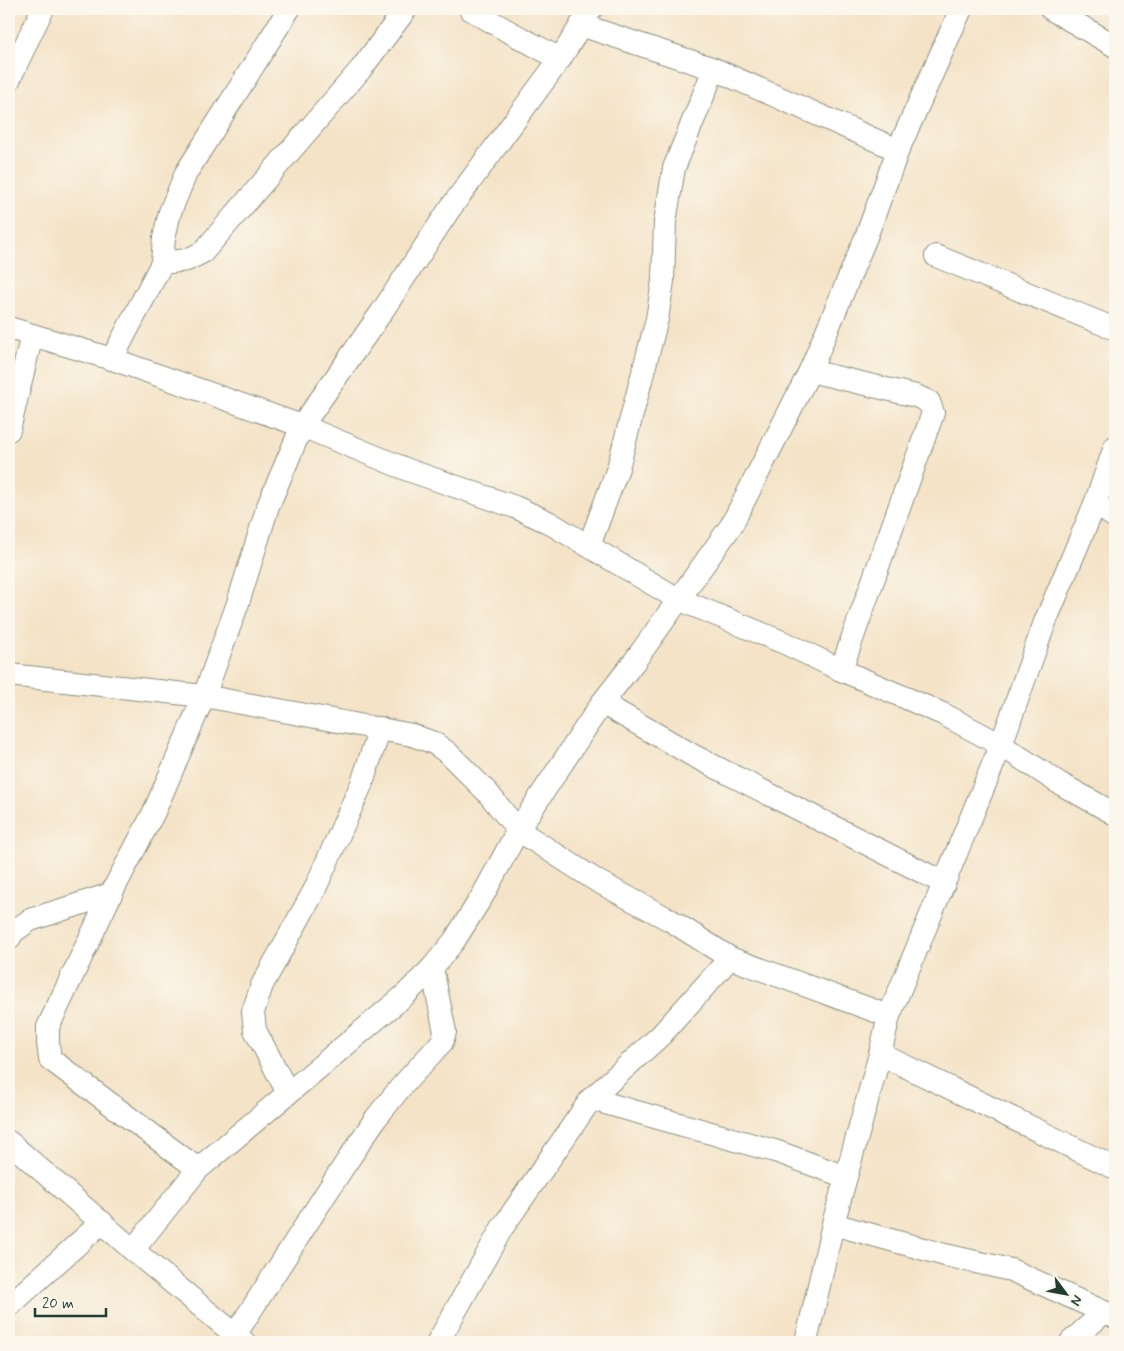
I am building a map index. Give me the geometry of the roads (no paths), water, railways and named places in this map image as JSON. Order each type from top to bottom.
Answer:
[{"type":"street","points":[[9,80],[44,9]]},
{"type":"street","points":[[112,359],[162,263],[164,238],[168,221],[186,173],[289,9]]},
{"type":"street","points":[[162,263],[187,260],[203,252],[361,70],[406,9]]},
{"type":"street","points":[[470,9],[560,59]]},
{"type":"street","points":[[133,1250],[198,1168],[405,995],[432,968],[454,941],[483,895],[518,830],[602,704],[731,526],[810,370],[866,237],[898,150],[961,9]]},
{"type":"street","points":[[1051,9],[1115,46]]},
{"type":"street","points":[[198,1168],[50,1059],[48,1027],[111,894],[154,812],[204,696],[238,603],[268,506],[302,426],[381,313],[449,210],[560,59],[586,17],[714,69],[898,150]]},
{"type":"street","points":[[589,546],[618,468],[657,319],[663,281],[664,222],[674,168],[714,69]]},
{"type":"street","points":[[936,256],[1115,329]]},
{"type":"street","points":[[9,328],[112,359],[302,426],[408,470],[515,507],[548,522],[678,599],[787,644],[841,670],[943,714],[1001,745],[1059,782],[1115,814]]},
{"type":"street","points":[[9,430],[32,334]]},
{"type":"street","points":[[810,370],[916,396],[929,402],[933,413],[841,670]]},
{"type":"street","points":[[806,1342],[833,1224],[889,1016],[1001,745],[1045,622],[1095,504],[1115,447]]},
{"type":"street","points":[[1095,504],[1115,517]]},
{"type":"street","points":[[9,675],[204,696],[380,728],[412,735],[434,743],[448,752],[488,792],[518,830],[597,881],[670,920],[730,958],[889,1016]]},
{"type":"street","points":[[602,704],[694,756],[944,883]]},
{"type":"street","points":[[288,1093],[255,1030],[252,1012],[262,985],[314,891],[362,783],[380,728]]},
{"type":"street","points":[[9,939],[13,932],[30,920],[111,894]]},
{"type":"street","points":[[438,1342],[502,1228],[591,1099],[661,1034],[730,958]]},
{"type":"street","points":[[9,1142],[133,1250],[240,1339],[333,1183],[376,1118],[442,1042],[445,1032],[432,968]]},
{"type":"street","points":[[880,1054],[1115,1168]]},
{"type":"street","points":[[591,1099],[778,1152],[846,1177]]},
{"type":"street","points":[[9,1306],[102,1222]]},
{"type":"street","points":[[833,1224],[945,1255],[1011,1270],[1110,1314]]},
{"type":"street","points":[[1071,1342],[1110,1314]]}]
